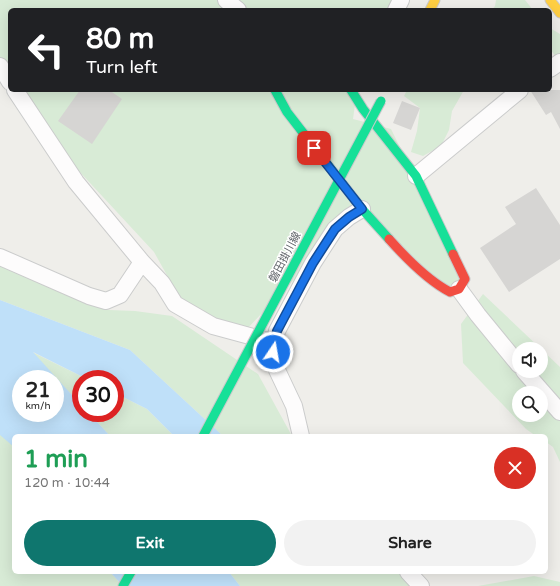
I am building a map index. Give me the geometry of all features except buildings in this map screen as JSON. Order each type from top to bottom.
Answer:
[{"type":"street","points":[[550,0],[560,13]]},
{"type":"street","points":[[0,66],[8,79]]},
{"type":"street","points":[[16,92],[76,182],[142,262],[162,283],[175,304],[213,326],[275,343]]},
{"type":"street","points":[[276,92],[287,112],[362,209],[397,248],[439,286],[450,292],[459,289],[465,279],[416,176],[363,109],[353,92]]},
{"type":"street","points":[[416,176],[518,92]]},
{"type":"street","name":"磐田掛川線","points":[[204,434],[383,98]]},
{"type":"street","points":[[301,434],[294,406],[277,370],[273,352],[277,331],[313,263],[335,229],[349,217],[362,209]]},
{"type":"street","points":[[0,257],[89,296],[106,301],[120,295],[142,262]]},
{"type":"street","points":[[459,289],[512,356]]},
{"type":"street","points":[[530,378],[560,412]]},
{"type":"street","points":[[123,586],[130,574]]},
{"type":"street","points":[[410,574],[421,586]]},
{"type":"green space","points":[[0,0],[219,0],[227,8],[8,8],[8,75],[0,64]]},
{"type":"green space","points":[[222,0],[398,0],[396,8],[229,8]]},
{"type":"green space","points":[[496,0],[525,0],[531,8],[494,8]]},
{"type":"green space","points":[[552,29],[560,34],[560,62],[552,52]]},
{"type":"green space","points":[[19,92],[357,92],[353,119],[391,129],[465,279],[450,292],[362,209],[242,334],[187,311],[154,252],[65,156]]},
{"type":"green space","points":[[406,92],[463,92],[452,111],[449,130],[441,146],[423,156],[411,152],[417,131],[420,108],[404,96]]},
{"type":"green space","points":[[0,265],[109,310],[135,311],[172,316],[258,374],[291,434],[221,434],[130,350],[0,300]]},
{"type":"green space","points":[[483,294],[534,342],[512,342],[512,378],[548,378],[548,356],[560,367],[560,462],[553,447],[548,443],[548,434],[533,434],[519,422],[548,422],[548,386],[512,386],[512,414],[463,363],[461,324]]},
{"type":"green space","points":[[32,352],[72,372],[72,395],[64,387],[64,370],[49,370]]},
{"type":"green space","points":[[124,398],[147,409],[172,434],[108,434],[97,422],[124,422]]},
{"type":"green space","points":[[0,429],[12,442],[12,574],[112,574],[123,586],[0,586]]},
{"type":"green space","points":[[231,574],[404,574],[416,586],[240,586]]},
{"type":"green space","points":[[534,576],[560,582],[560,586],[478,586]]},
{"type":"water","points":[[0,300],[130,350],[221,434],[172,434],[147,409],[124,398],[124,370],[72,370],[72,372],[33,352],[49,370],[12,370],[12,422],[64,422],[64,386],[72,395],[72,422],[97,422],[108,434],[12,434],[12,445],[0,435]]},
{"type":"water","points":[[112,574],[231,574],[240,586],[123,586]]},
{"type":"traffic: fast","points":[[276,92],[287,112],[362,209],[389,239]]},
{"type":"traffic: fast","points":[[352,92],[363,109],[416,176],[453,254]]},
{"type":"traffic: fast","points":[[204,434],[381,101]]},
{"type":"traffic: fast","points":[[123,586],[130,574]]},
{"type":"traffic: slow","points":[[431,8],[435,0]]},
{"type":"traffic: slow","points":[[550,0],[560,13]]},
{"type":"traffic: jam","points":[[389,239],[410,261],[434,282],[450,292],[459,289],[465,279],[453,254]]},
{"type":"route","points":[[273,352],[277,331],[313,263],[335,229],[349,217],[362,209],[314,148]]}]
